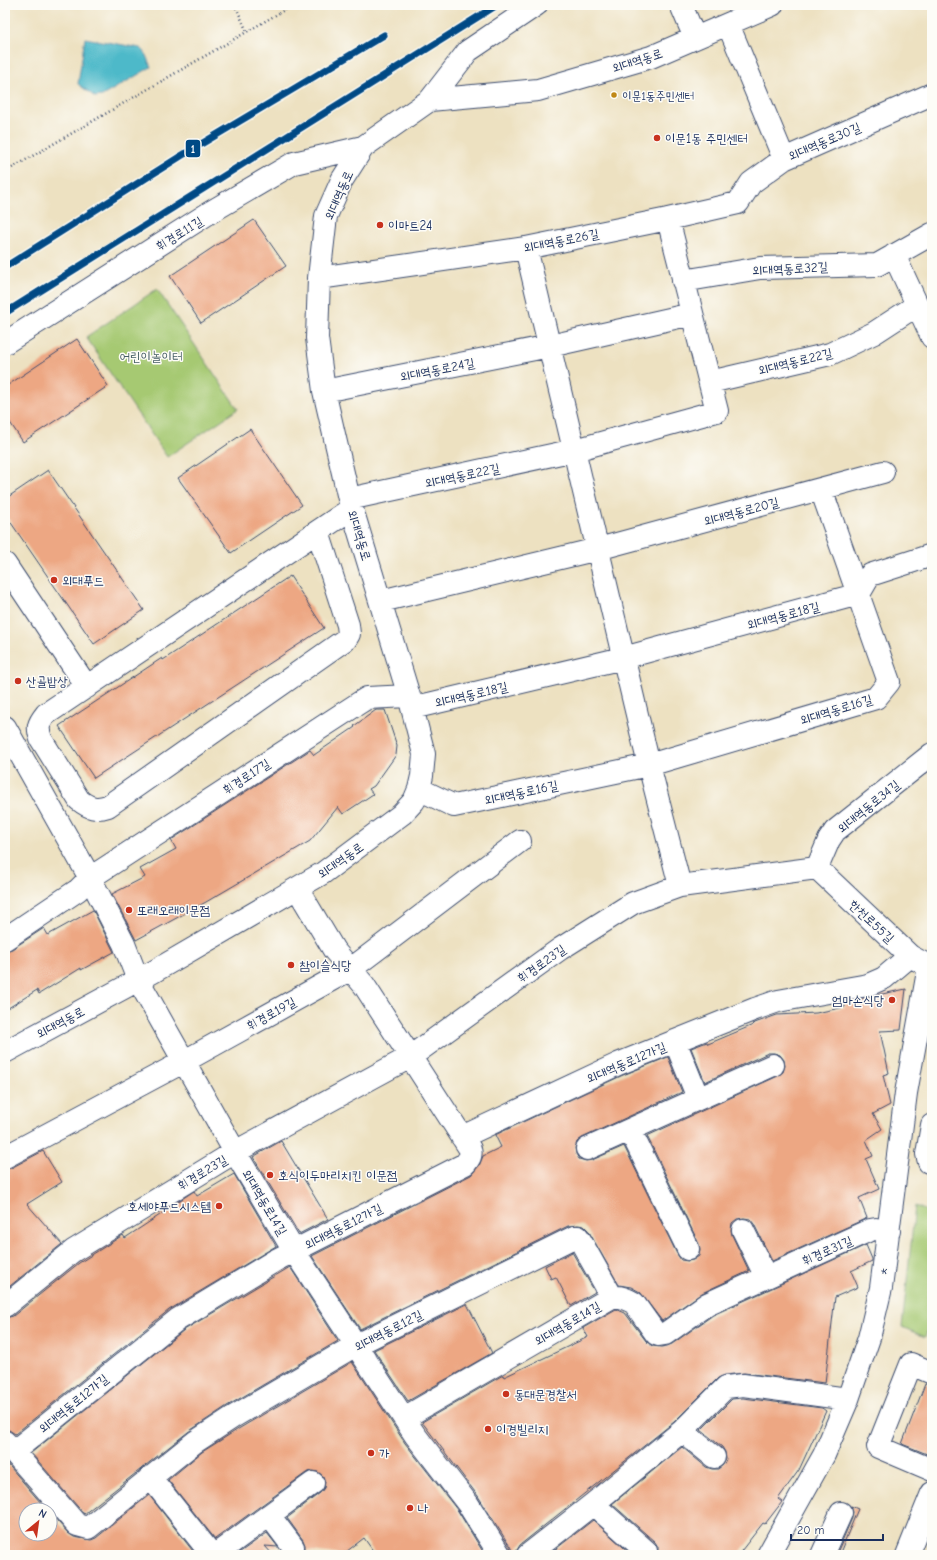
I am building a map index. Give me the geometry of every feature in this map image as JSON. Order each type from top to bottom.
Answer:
[{"type":"street","points":[[430,100],[468,51],[536,5]]},
{"type":"street","points":[[681,5],[695,38]]},
{"type":"street","name":"외대역동로","points":[[5,1052],[138,980],[323,873],[402,814],[414,801],[419,789],[424,754],[411,702],[350,504],[324,391],[317,338],[320,278],[326,216],[342,180],[363,147],[396,122],[430,100],[538,90],[651,57],[772,5]]},
{"type":"street","name":"외대역동로30길","points":[[728,24],[784,159],[932,94]]},
{"type":"street","name":"휘경로11길","points":[[5,343],[209,213],[294,163],[363,147]]},
{"type":"street","name":"외대역동로26길","points":[[320,278],[526,248],[738,203],[751,183],[784,159]]},
{"type":"street","name":"외대역동로22길","points":[[350,504],[575,450],[717,411],[668,219]]},
{"type":"street","name":"외대역동로32길","points":[[684,281],[760,268],[877,265],[932,234]]},
{"type":"street","points":[[526,248],[649,765],[680,886]]},
{"type":"street","points":[[894,255],[932,337]]},
{"type":"street","name":"외대역동로22길","points":[[710,382],[830,354],[874,333],[917,305]]},
{"type":"street","name":"외대역동로24길","points":[[324,391],[550,346],[692,314]]},
{"type":"street","name":"외대역동로20길","points":[[381,601],[598,549],[883,472]]},
{"type":"street","name":"외대역동로16길","points":[[419,789],[454,806],[649,765],[876,698],[890,682],[821,489]]},
{"type":"street","points":[[318,532],[348,625],[349,634],[346,639],[108,806],[95,809],[87,806],[80,800],[41,739],[38,730],[39,722],[46,714],[318,532],[350,504]]},
{"type":"street","points":[[859,594],[870,575],[932,555]]},
{"type":"street","points":[[5,564],[87,687]]},
{"type":"street","name":"외대역동로18길","points":[[411,702],[624,658],[859,594]]},
{"type":"street","name":"휘경로17길","points":[[5,939],[78,890],[90,878],[367,698],[411,702]]},
{"type":"street","points":[[5,727],[90,878]]},
{"type":"street","name":"외대역동로34길","points":[[817,868],[829,840],[838,828],[932,754]]},
{"type":"street","name":"휘경로19길","points":[[5,1157],[183,1062],[351,969],[520,841]]},
{"type":"street","name":"휘경로23길","points":[[5,1306],[73,1250],[235,1152],[410,1057],[560,949],[633,903],[680,886],[817,868]]},
{"type":"street","name":"한천로55길","points":[[817,868],[924,963]]},
{"type":"street","name":"외대역동로14길","points":[[90,878],[124,944],[138,980],[183,1062],[294,1251],[415,1435],[468,1504],[500,1555]]},
{"type":"street","points":[[297,888],[334,950],[364,985],[462,1137]]},
{"type":"street","name":"외대역동로12가길","points":[[9,1447],[177,1320],[276,1260],[465,1164],[468,1161],[470,1153],[462,1137],[618,1064],[770,1003],[868,985],[924,963]]},
{"type":"street","name":"ㅊ","points":[[768,1555],[824,1455],[848,1399],[865,1352],[876,1313],[889,1231],[924,963]]},
{"type":"street","name":"외대역동로12가길","points":[[675,1041],[698,1098]]},
{"type":"street","points":[[587,1149],[773,1065]]},
{"type":"street","points":[[932,1125],[927,1154],[929,1162],[932,1163]]},
{"type":"street","points":[[630,1130],[688,1249]]},
{"type":"street","name":"휘경로31길","points":[[659,1335],[665,1334],[707,1304],[766,1277],[870,1230],[876,1229],[889,1231]]},
{"type":"street","points":[[743,1230],[766,1277]]},
{"type":"street","name":"외대역동로12길","points":[[9,1447],[76,1525],[84,1527],[91,1526],[150,1477],[214,1428],[356,1345],[574,1237],[578,1237],[580,1240],[612,1297]]},
{"type":"street","name":"외대역동로14길","points":[[404,1418],[612,1297],[623,1298],[634,1304],[659,1335]]},
{"type":"street","points":[[932,1373],[911,1364],[878,1447],[932,1470]]},
{"type":"street","points":[[528,1555],[682,1431],[726,1387],[743,1385],[848,1399]]},
{"type":"street","points":[[682,1431],[714,1457]]},
{"type":"street","points":[[150,1477],[213,1555],[313,1483]]},
{"type":"street","points":[[907,1555],[932,1493]]},
{"type":"street","points":[[593,1504],[646,1552]]},
{"type":"street","points":[[822,1555],[841,1513]]},
{"type":"street","points":[[269,1515],[294,1547]]},
{"type":"path","points":[[233,5],[247,32]]},
{"type":"path","points":[[5,172],[293,5]]},
{"type":"green space","name":"어린이놀이터","points":[[157,289],[238,409],[167,457],[86,337]]},
{"type":"green space","points":[[915,1206],[932,1213],[932,1320],[925,1337],[902,1327]]},
{"type":"water","points":[[85,38],[140,48],[144,51],[151,67],[102,96],[95,97],[78,84]]},
{"type":"building","points":[[254,220],[286,266],[201,323],[170,276]]},
{"type":"building","points":[[77,339],[108,386],[23,442],[5,415],[5,387]]},
{"type":"building","points":[[250,429],[302,505],[231,553],[178,478]]},
{"type":"building","points":[[48,470],[144,610],[94,644],[5,514],[5,499]]},
{"type":"building","points":[[290,576],[324,628],[94,778],[59,726],[162,658],[163,660]]},
{"type":"building","points":[[376,710],[385,710],[397,746],[396,755],[374,786],[369,789],[373,794],[343,814],[338,807],[310,841],[206,902],[136,940],[112,894],[145,877],[140,869],[176,849],[171,840],[310,750],[314,755],[355,727],[354,726]]},
{"type":"building","points":[[93,910],[114,952],[81,970],[81,968],[39,994],[37,990],[5,1010],[5,951],[12,949],[44,928],[48,935]]},
{"type":"building","points":[[906,989],[901,1030],[880,1031],[889,1073],[883,1075],[890,1105],[873,1114],[882,1129],[866,1140],[873,1156],[866,1159],[879,1189],[859,1198],[867,1218],[772,1261],[754,1224],[750,1219],[737,1219],[732,1223],[732,1235],[749,1271],[702,1293],[662,1321],[640,1292],[631,1287],[619,1285],[588,1230],[584,1226],[568,1226],[360,1329],[312,1256],[471,1175],[479,1166],[483,1156],[501,1147],[495,1135],[623,1075],[668,1057],[682,1092],[582,1138],[577,1142],[575,1148],[579,1159],[586,1161],[592,1160],[624,1146],[677,1254],[681,1260],[693,1260],[699,1256],[699,1244],[647,1136],[778,1076],[783,1072],[785,1066],[784,1060],[780,1055],[768,1053],[705,1082],[691,1048],[707,1042],[708,1044],[753,1025],[752,1024],[777,1015],[816,1013],[845,1007],[844,1002]]},
{"type":"building","points":[[281,1141],[328,1219],[299,1234],[253,1157]]},
{"type":"building","points":[[43,1151],[62,1182],[27,1204],[62,1244],[5,1290],[5,1169],[11,1168]]},
{"type":"building","points":[[234,1174],[276,1246],[169,1310],[15,1434],[9,1430],[5,1430],[5,1318],[13,1316],[79,1263],[123,1235],[125,1238],[194,1191],[197,1196]]},
{"type":"building","points":[[866,1245],[872,1261],[851,1271],[858,1287],[835,1297],[825,1383],[744,1373],[725,1375],[718,1378],[674,1422],[520,1545],[516,1555],[512,1555],[511,1548],[478,1496],[422,1422],[503,1375],[504,1377],[588,1337],[583,1328],[616,1309],[625,1313],[646,1341],[652,1346],[667,1346],[713,1315]]},
{"type":"building","points":[[572,1252],[595,1292],[571,1306],[556,1277],[551,1279],[545,1266]]},
{"type":"building","points":[[290,1267],[338,1341],[227,1406],[188,1432],[84,1514],[31,1453],[184,1330]]},
{"type":"building","points":[[467,1304],[492,1353],[408,1401],[374,1350]]},
{"type":"building","points":[[352,1362],[405,1443],[458,1511],[485,1555],[376,1555],[364,1538],[342,1555],[305,1550],[303,1540],[287,1518],[320,1493],[324,1488],[325,1482],[323,1476],[318,1472],[312,1471],[306,1473],[215,1539],[168,1480],[202,1452]]},
{"type":"building","points":[[925,1384],[932,1385],[932,1456],[902,1444]]},
{"type":"building","points":[[743,1398],[822,1408],[826,1411],[799,1470],[778,1499],[782,1502],[765,1524],[763,1523],[738,1555],[658,1555],[658,1547],[655,1542],[612,1504],[682,1447],[706,1467],[718,1469],[723,1465],[726,1459],[725,1452],[722,1447],[701,1430],[732,1399]]},
{"type":"building","points":[[5,1461],[40,1502],[18,1502],[18,1542],[58,1542],[58,1522],[68,1533],[74,1537],[91,1540],[96,1538],[149,1495],[196,1555],[5,1555]]},
{"type":"building","points":[[851,1506],[858,1509],[839,1555],[836,1555],[852,1518],[853,1512]]},
{"type":"building","points":[[593,1520],[632,1555],[548,1555]]},
{"type":"building","points":[[267,1533],[278,1547],[265,1546],[273,1555],[236,1555]]},
{"type":"transit line","name":"1","points":[[5,313],[497,5]]},
{"type":"transit line","name":"1","points":[[5,267],[181,156],[384,35]]},
{"type":"place","name":"이문1동주민센터","points":[[614,95]]},
{"type":"place","name":"이문1동 주민센터","points":[[657,138]]},
{"type":"place","name":"이마트24","points":[[380,225]]},
{"type":"place","name":"외대푸드","points":[[54,580]]},
{"type":"place","name":"산골밥상","points":[[18,681]]},
{"type":"place","name":"또래오래이문점","points":[[129,910]]},
{"type":"place","name":"참이슬식당","points":[[291,965]]},
{"type":"place","name":"엄마손식당","points":[[892,1000]]},
{"type":"place","name":"호식이두마리치킨 이문점","points":[[270,1175]]},
{"type":"place","name":"호세야푸드시스템","points":[[219,1206]]},
{"type":"place","name":"동대문경찰서","points":[[506,1394]]},
{"type":"place","name":"이경빌리지","points":[[488,1429]]},
{"type":"place","name":"가","points":[[371,1453]]},
{"type":"place","name":"나","points":[[410,1508]]}]
